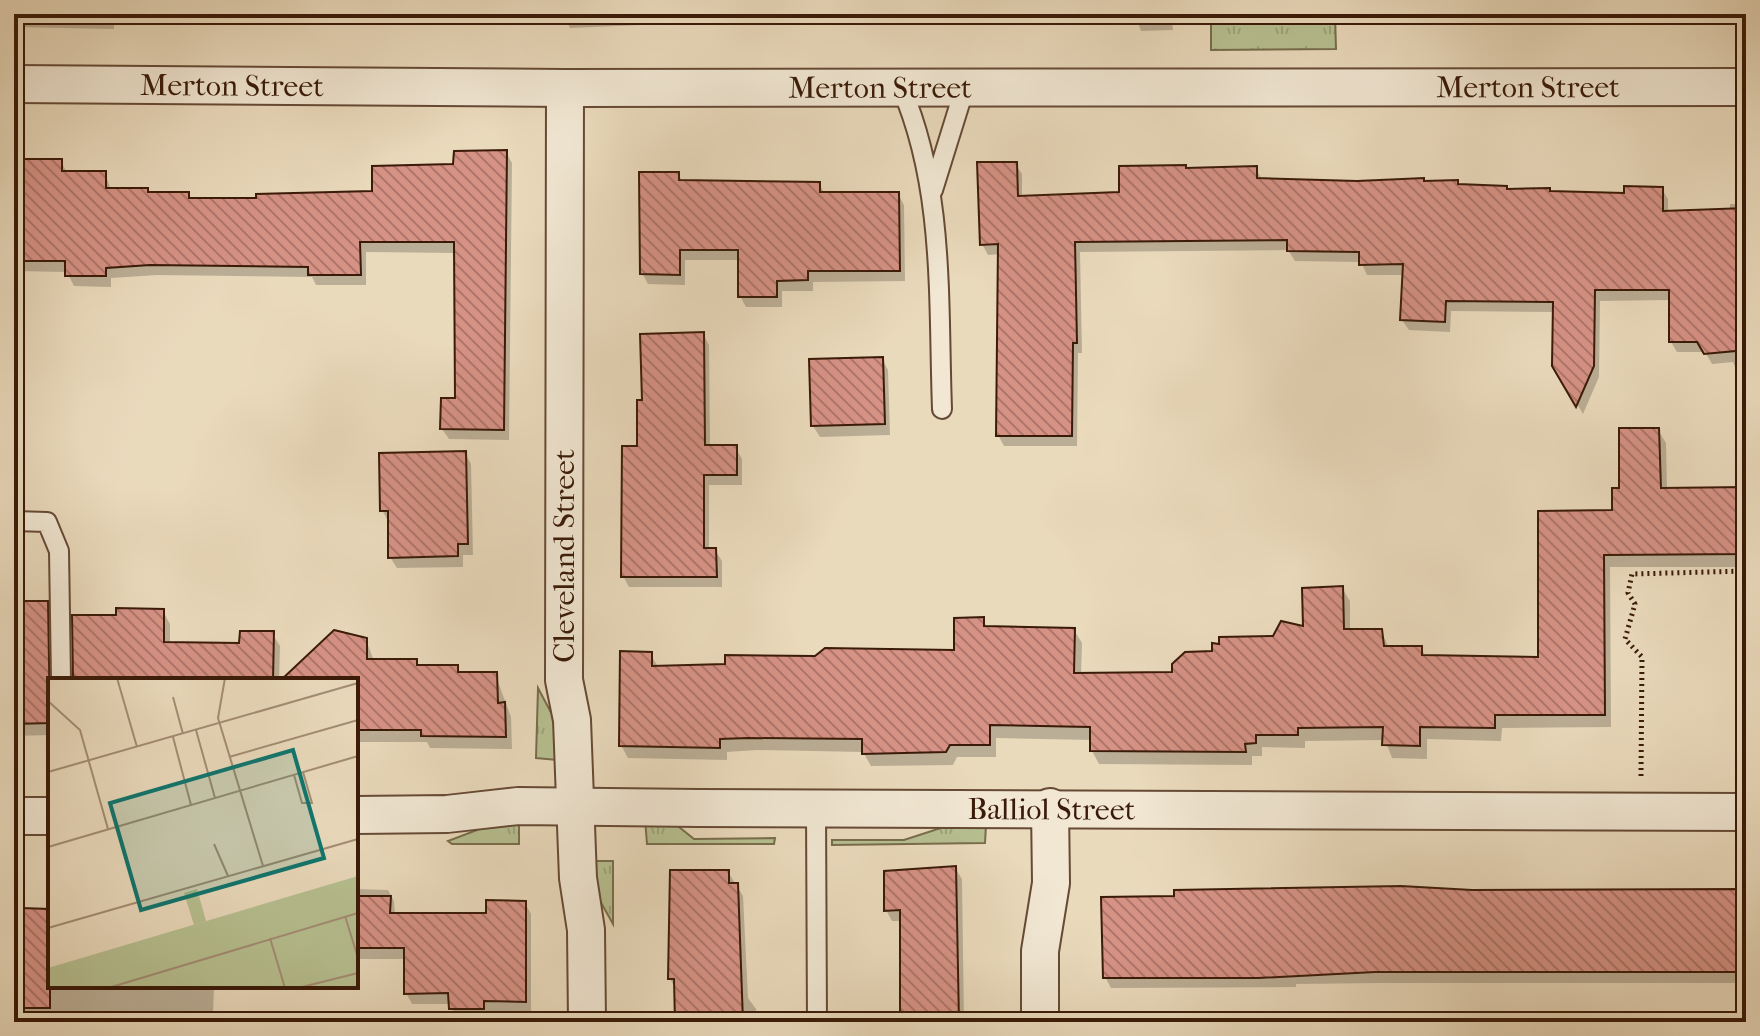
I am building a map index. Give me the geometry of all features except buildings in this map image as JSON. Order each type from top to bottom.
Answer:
[{"type":"street","name":"Merton Street","points":[[14,84],[565,88],[1746,87]]},
{"type":"street","name":"Cleveland Street","points":[[565,88],[564,680],[572,720],[575,805],[586,930],[587,1022]]},
{"type":"street","name":"Balliol Street","points":[[358,815],[447,814],[518,806],[575,805],[1746,812]]},
{"type":"street","points":[[1040,1022],[1040,951],[1051,883],[1050,807]]},
{"type":"street","points":[[14,816],[48,816]]},
{"type":"lane","points":[[901,87],[915,121],[933,190],[942,409]]},
{"type":"lane","points":[[933,190],[965,87]]},
{"type":"lane","points":[[14,521],[47,522],[59,551],[61,678]]},
{"type":"lane","points":[[816,808],[817,1022]]},
{"type":"path","points":[[1641,784],[1642,657],[1625,639],[1635,604],[1628,593],[1632,574],[1746,571]]},
{"type":"green space","points":[[1211,14],[1335,14],[1336,49],[1211,50]]},
{"type":"green space","points":[[538,688],[555,720],[557,760],[536,758]]},
{"type":"green space","points":[[645,819],[674,823],[694,839],[775,838],[774,844],[647,844]]},
{"type":"green space","points":[[519,821],[519,844],[452,844],[448,841],[490,825]]},
{"type":"green space","points":[[950,825],[986,825],[985,843],[832,845],[832,840],[904,840]]},
{"type":"green space","points":[[592,861],[613,861],[613,924],[595,892]]}]
